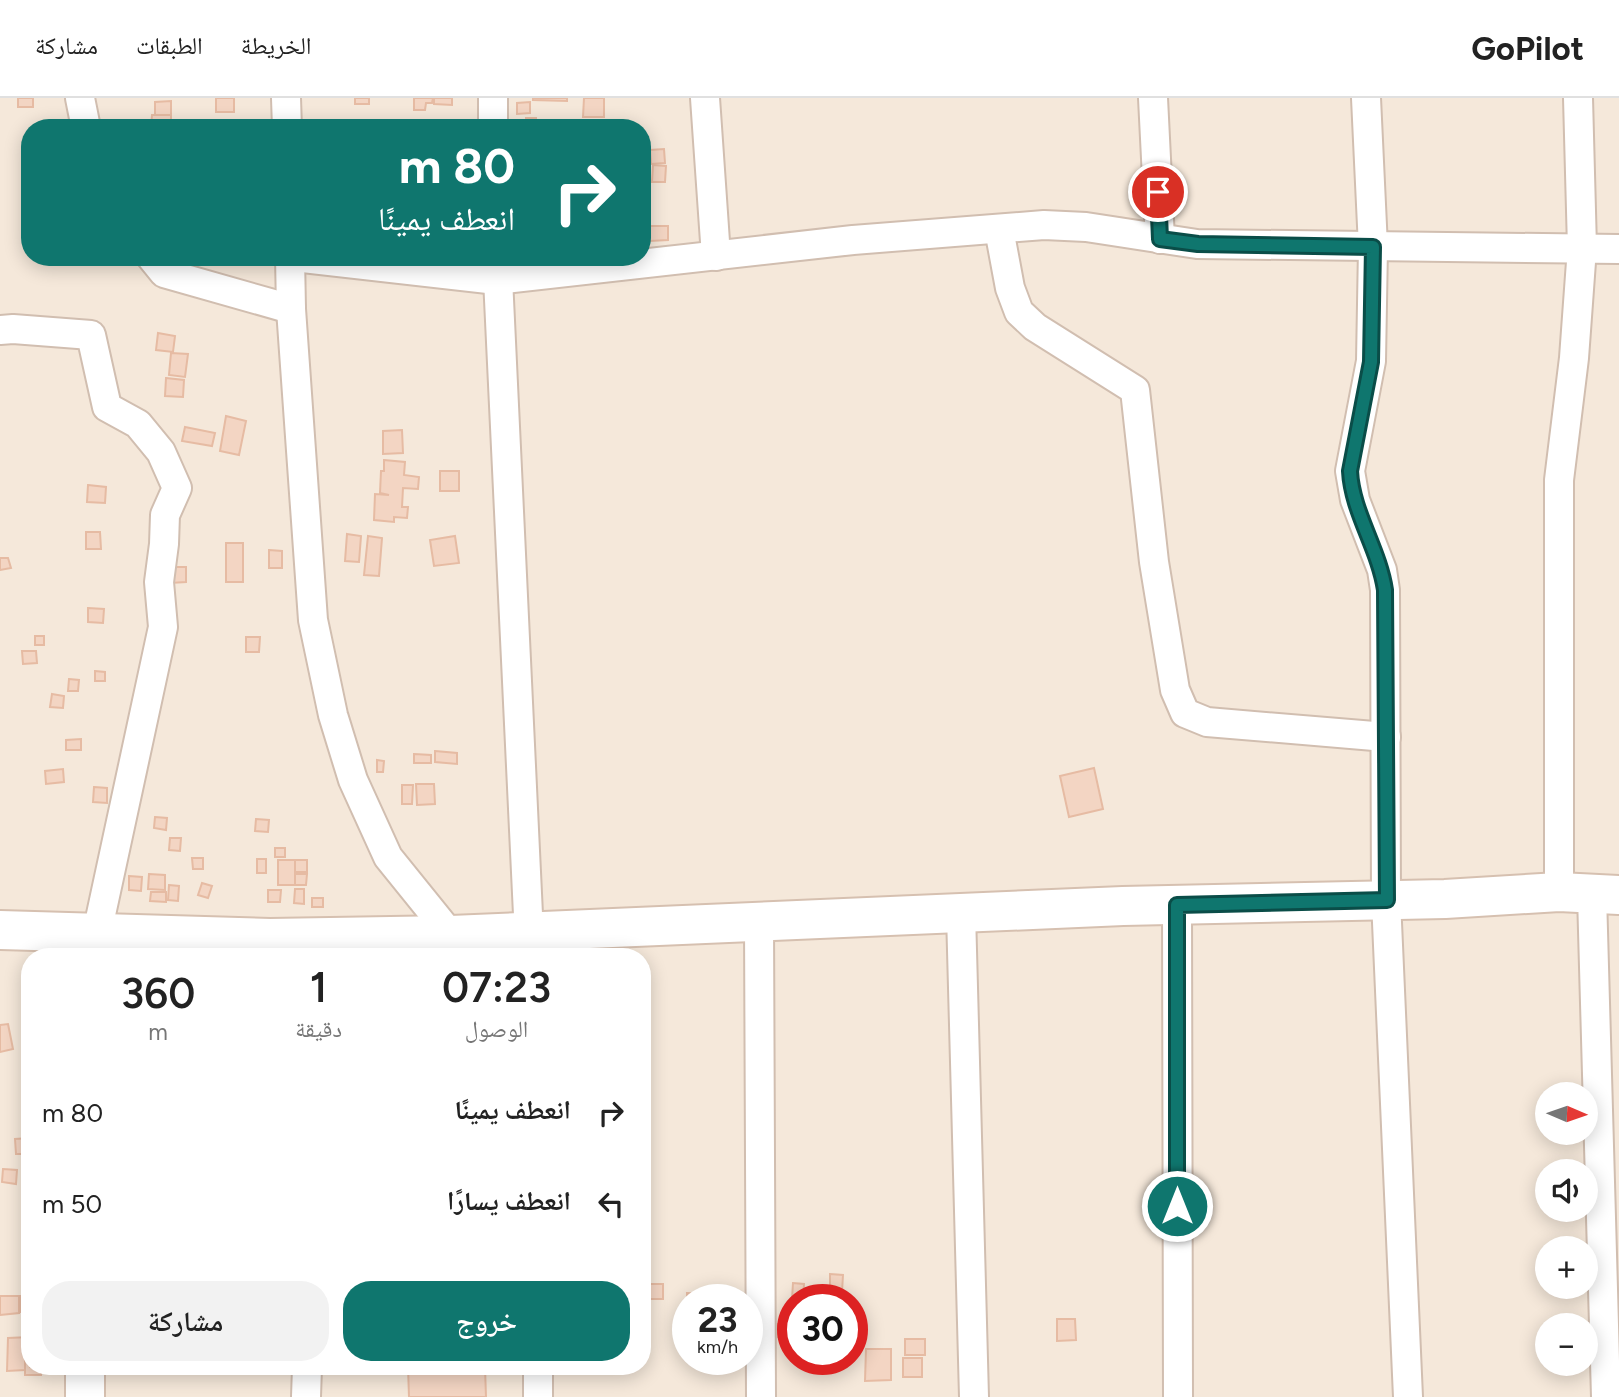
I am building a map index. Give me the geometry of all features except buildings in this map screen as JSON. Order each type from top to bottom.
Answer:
[{"type":"main road","points":[[0,930],[85,941],[309,947],[451,935],[530,944],[759,922],[1177,905],[1590,894]]},
{"type":"main road","points":[[85,1375],[85,1397]]},
{"type":"street","points":[[80,98],[84,119]]},
{"type":"street","points":[[286,98],[287,119]]},
{"type":"street","points":[[492,98],[493,119]]},
{"type":"street","points":[[705,98],[716,256]]},
{"type":"street","points":[[1153,98],[1160,239]]},
{"type":"street","points":[[1366,98],[1373,247],[1371,362],[1350,471],[1355,500],[1382,570],[1385,590],[1387,900],[1408,1397]]},
{"type":"street","points":[[1578,98],[1582,248],[1574,358],[1559,480],[1590,894],[1606,1397]]},
{"type":"street","points":[[651,260],[716,256],[853,240],[1044,225],[1086,227],[1198,244],[1619,250]]},
{"type":"street","points":[[999,229],[1010,288],[1019,312],[1035,327],[1135,390],[1154,562],[1175,690],[1185,713],[1207,722],[1386,737]]},
{"type":"street","points":[[158,266],[164,273],[291,309]]},
{"type":"street","points":[[292,266],[291,309],[313,620],[333,715],[353,780],[388,857],[451,935]]},
{"type":"street","points":[[460,266],[534,266]]},
{"type":"street","points":[[497,268],[530,944]]},
{"type":"street","points":[[0,330],[91,335],[107,407],[138,424],[161,452],[177,488],[164,515],[164,544],[159,582],[163,628],[85,941]]},
{"type":"street","points":[[1177,905],[1178,1397]]},
{"type":"street","points":[[961,914],[974,1397]]},
{"type":"street","points":[[759,922],[761,1397]]},
{"type":"street","points":[[306,1397],[307,1375]]},
{"type":"street","points":[[538,1375],[538,1397]]},
{"type":"shaded area","points":[[0,98],[1619,98],[1619,1397],[0,1397]]},
{"type":"route","points":[[1158,192],[1160,239],[1198,244],[1373,247],[1371,362],[1350,471],[1355,500],[1377,553],[1385,590],[1387,900],[1177,905],[1177,1206]]}]
